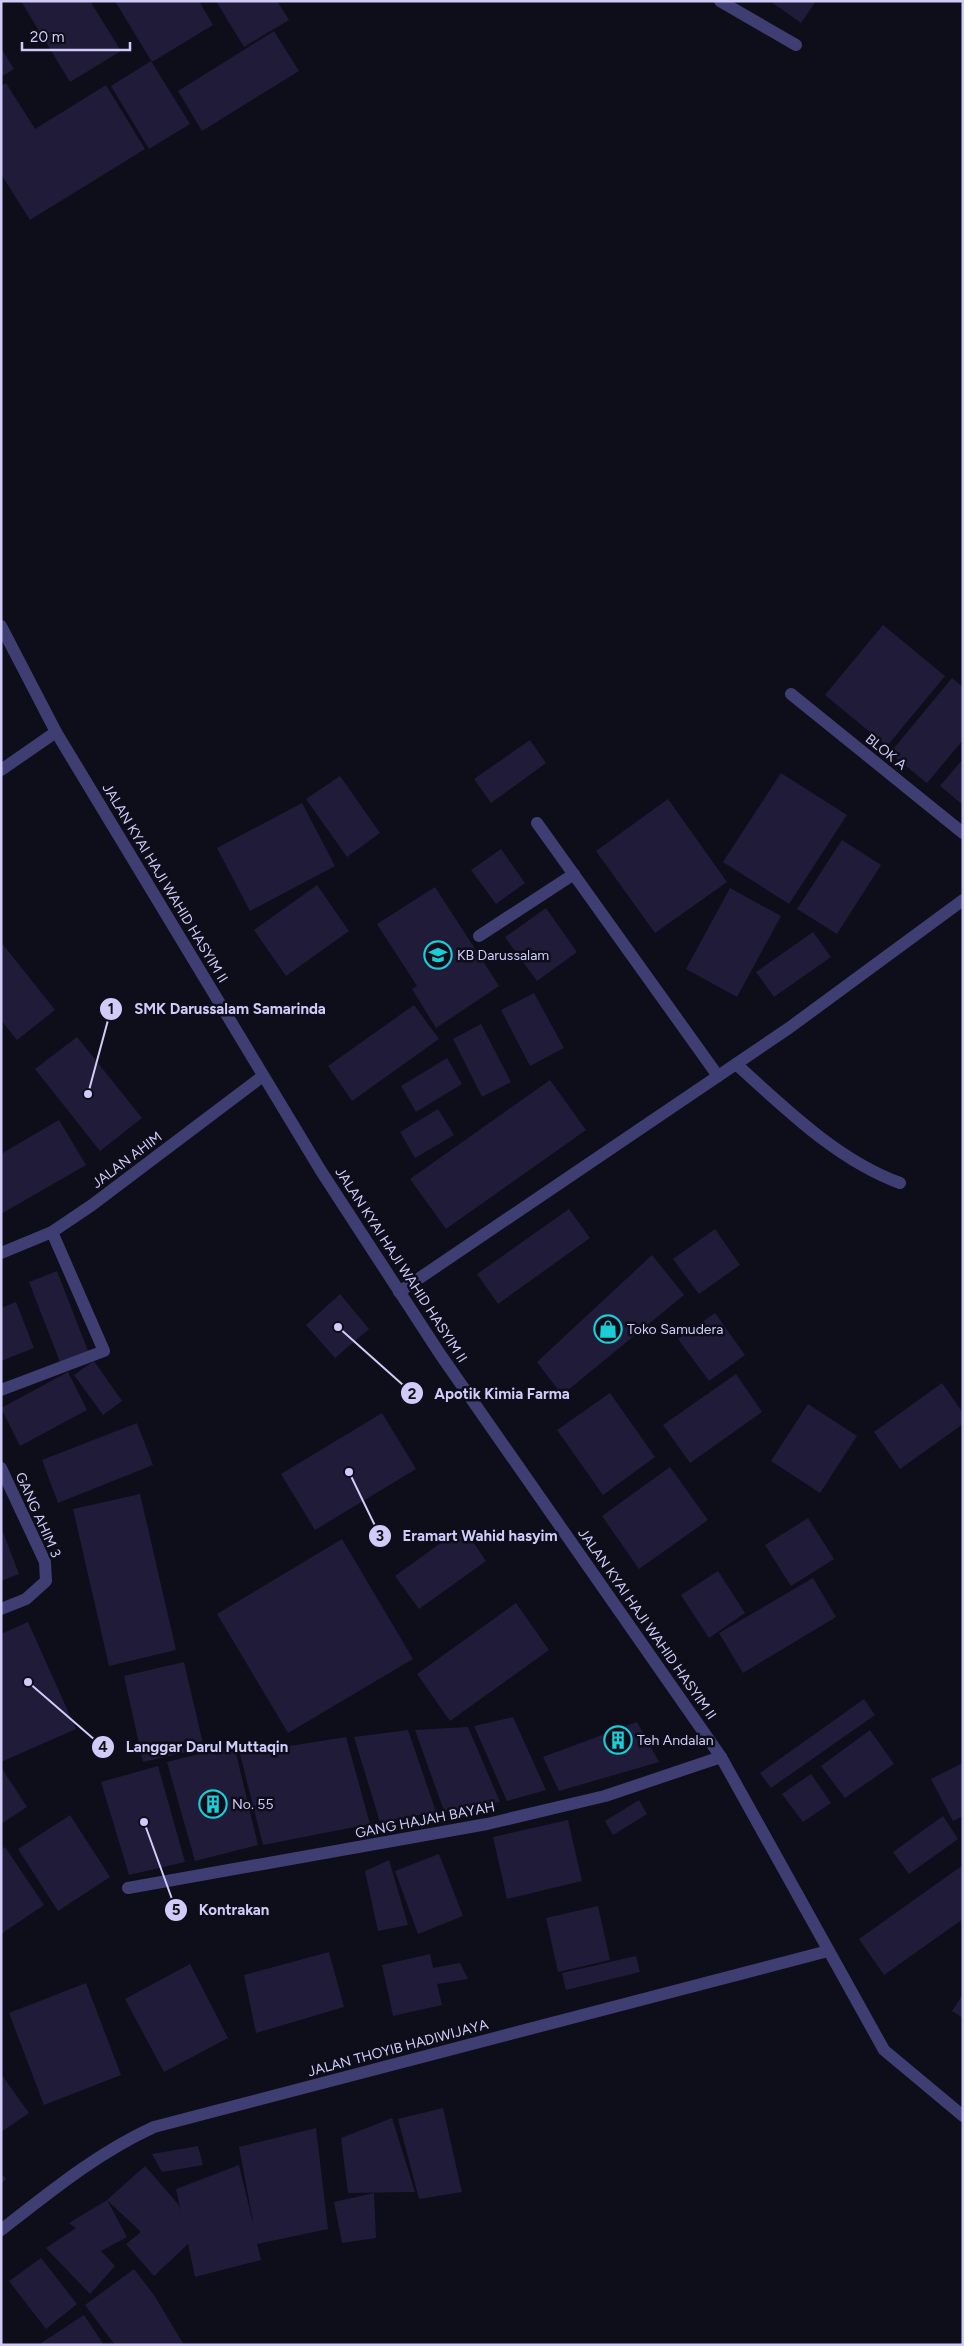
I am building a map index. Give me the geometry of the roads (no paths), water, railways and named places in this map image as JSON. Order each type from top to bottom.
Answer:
[{"type":"street","points":[[720,1],[796,46]]},
{"type":"street","name":"JALAN KYAI HAJI WAHID HASYIM II","points":[[1,626],[56,732],[263,1076],[399,1292],[440,1354],[721,1757],[884,2050],[963,2116]]},
{"type":"street","name":"BLOK A","points":[[790,694],[963,833]]},
{"type":"street","points":[[1,770],[56,732]]},
{"type":"street","points":[[537,823],[718,1076]]},
{"type":"street","points":[[479,936],[574,874]]},
{"type":"street","points":[[399,1292],[789,1028],[963,900]]},
{"type":"street","points":[[736,1064],[829,1144],[876,1174],[900,1183]]},
{"type":"street","name":"JALAN AHIM","points":[[1,1253],[52,1232],[92,1205],[263,1076]]},
{"type":"street","points":[[1,1390],[104,1351],[52,1232]]},
{"type":"street","name":"GANG AHIM 3","points":[[1,1468],[45,1562],[46,1581],[26,1599],[1,1609]]},
{"type":"street","name":"GANG HAJAH BAYAH","points":[[128,1888],[487,1824],[605,1796],[721,1757]]},
{"type":"street","name":"JALAN THOYIB HADIWIJAYA","points":[[1,2230],[90,2161],[122,2142],[154,2127],[828,1951]]},
{"type":"place","name":"KB Darussalam","points":[[438,955]]},
{"type":"place","name":"SMK Darussalam Samarinda","points":[[88,1094]]},
{"type":"place","name":"Apotik Kimia Farma","points":[[338,1327]]},
{"type":"place","name":"Toko Samudera","points":[[608,1329]]},
{"type":"place","name":"Eramart Wahid hasyim","points":[[349,1472]]},
{"type":"place","name":"Langgar Darul Muttaqin","points":[[28,1682]]},
{"type":"place","name":"Teh Andalan","points":[[618,1740]]},
{"type":"place","name":"No. 55","points":[[213,1804]]},
{"type":"place","name":"Kontrakan","points":[[144,1822]]}]
